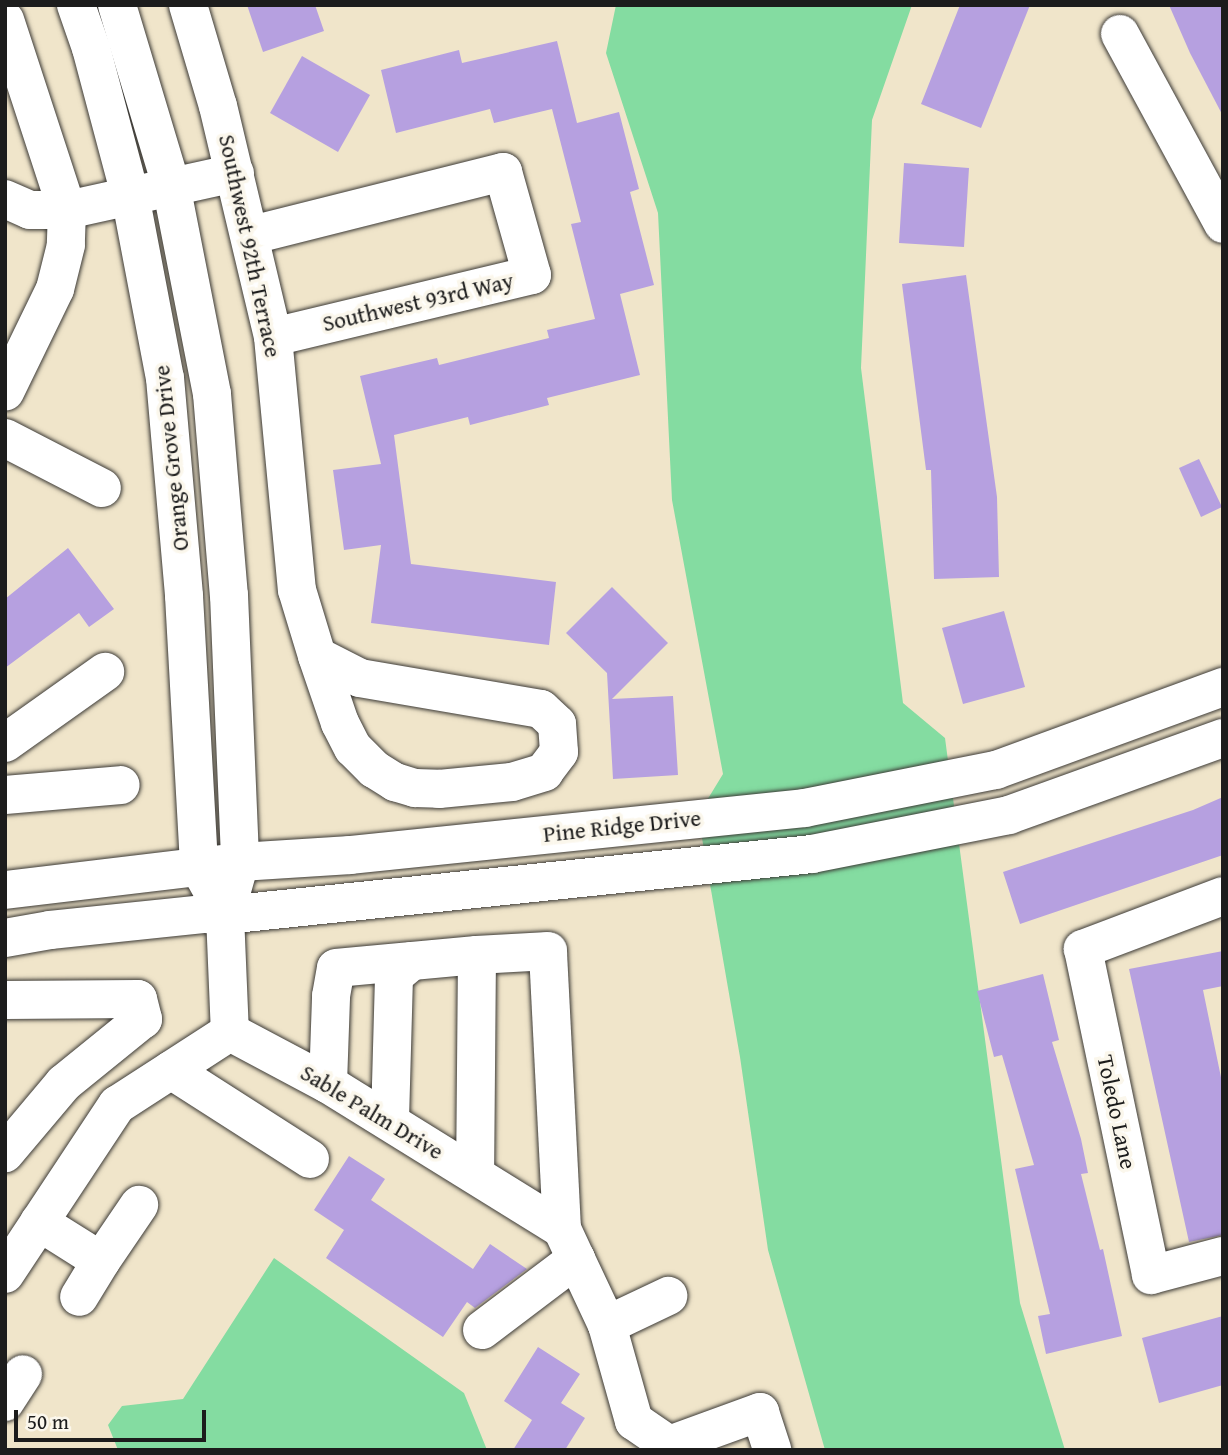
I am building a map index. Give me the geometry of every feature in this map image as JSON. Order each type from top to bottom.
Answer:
[{"type":"street","name":"Orange Grove Drive","points":[[76,5],[91,48],[130,195],[165,378],[184,596],[199,867],[225,915]]},
{"type":"street","name":"Orange Grove Drive","points":[[117,5],[171,185],[212,394],[229,595],[240,862],[225,915]]},
{"type":"street","name":"Southwest 92th Terrace","points":[[188,5],[252,236],[273,337],[297,590],[317,656],[340,723],[353,748],[374,769],[396,782],[439,789],[512,782],[544,772],[559,752],[557,724],[541,709],[360,678],[317,656]]},
{"type":"street","points":[[5,20],[67,210],[66,245],[55,289],[5,392]]},
{"type":"street","points":[[1120,34],[1223,224]]},
{"type":"street","name":"Southwest 93rd Way","points":[[252,236],[503,172],[533,275],[273,337]]},
{"type":"street","points":[[5,199],[30,210],[67,210],[235,173]]},
{"type":"street","points":[[5,438],[102,488]]},
{"type":"street","points":[[5,743],[105,672]]},
{"type":"street","name":"Pine Ridge Drive","points":[[5,890],[240,862],[351,855],[805,808],[996,770],[1223,687]]},
{"type":"street","name":"Pine Ridge Drive","points":[[5,938],[76,927],[205,914],[225,915],[812,854],[1009,815],[1223,738]]},
{"type":"street","points":[[5,795],[121,785]]},
{"type":"street","name":"Toledo Lane","points":[[1223,896],[1083,949],[1151,1275],[1223,1256]]},
{"type":"street","points":[[5,1274],[117,1105],[230,1032],[225,915]]},
{"type":"street","points":[[328,1084],[331,996],[336,968],[548,951],[569,1244],[607,1325],[634,1421],[669,1445],[760,1412],[772,1450]]},
{"type":"street","points":[[475,1174],[477,955]]},
{"type":"street","points":[[390,1120],[394,976],[412,961]]},
{"type":"street","points":[[5,1000],[138,999],[143,1019],[64,1083],[5,1153]]},
{"type":"street","name":"Sable Palm Drive","points":[[230,1032],[390,1120],[475,1174],[569,1244]]},
{"type":"street","points":[[171,1070],[310,1159]]},
{"type":"street","points":[[79,1297],[139,1205]]},
{"type":"street","points":[[40,1222],[101,1261]]},
{"type":"street","points":[[482,1330],[569,1244]]},
{"type":"street","points":[[607,1325],[668,1296]]},
{"type":"green space","points":[[616,5],[912,5],[872,120],[861,368],[903,703],[945,738],[1020,1303],[1065,1450],[825,1450],[768,1250],[740,1057],[698,815],[723,774],[672,500],[658,213],[606,53]]},
{"type":"green space","points":[[274,1258],[464,1393],[487,1450],[118,1450],[108,1425],[122,1406],[183,1399]]},
{"type":"building","points":[[247,5],[315,5],[324,31],[263,52]]},
{"type":"building","points":[[960,5],[1030,5],[981,128],[921,104]]},
{"type":"building","points":[[1169,5],[1223,5],[1223,116],[1190,53]]},
{"type":"building","points":[[557,41],[577,123],[619,112],[639,189],[630,192],[654,285],[620,294],[640,375],[547,398],[549,405],[470,425],[468,417],[394,435],[411,564],[556,582],[549,645],[371,623],[381,545],[344,550],[333,470],[381,464],[360,376],[437,358],[439,365],[549,338],[547,330],[595,319],[571,224],[581,222],[552,109],[494,123],[490,109],[396,133],[381,70],[459,50],[462,63]]},
{"type":"building","points":[[302,56],[370,95],[338,152],[270,113]]},
{"type":"building","points":[[904,163],[969,168],[964,247],[899,243]]},
{"type":"building","points":[[966,275],[997,497],[999,577],[934,579],[931,470],[926,470],[902,284]]},
{"type":"building","points":[[1199,459],[1222,507],[1201,517],[1179,468]]},
{"type":"building","points":[[68,548],[114,609],[89,627],[79,613],[5,668],[5,599]]},
{"type":"building","points":[[612,587],[668,643],[612,699],[673,696],[678,775],[613,779],[607,673],[566,633]]},
{"type":"building","points":[[1004,611],[1025,687],[963,704],[942,628]]},
{"type":"building","points":[[1223,797],[1223,855],[1020,924],[1003,872],[1193,810]]},
{"type":"building","points":[[1223,951],[1223,986],[1203,990],[1223,1087],[1223,1235],[1189,1242],[1129,969]]},
{"type":"building","points":[[1043,974],[1059,1040],[1052,1042],[1081,1139],[1088,1173],[1081,1174],[1100,1250],[1103,1249],[1122,1336],[1046,1354],[1038,1316],[1050,1314],[1015,1169],[1034,1165],[1002,1055],[994,1057],[977,991]]},
{"type":"building","points":[[349,1156],[385,1179],[371,1200],[473,1269],[490,1244],[527,1269],[475,1308],[467,1302],[443,1337],[326,1258],[344,1230],[314,1210]]},
{"type":"building","points":[[1223,1316],[1223,1385],[1159,1403],[1142,1338]]},
{"type":"building","points":[[538,1347],[580,1374],[561,1403],[585,1418],[565,1450],[513,1450],[532,1420],[504,1401]]}]
